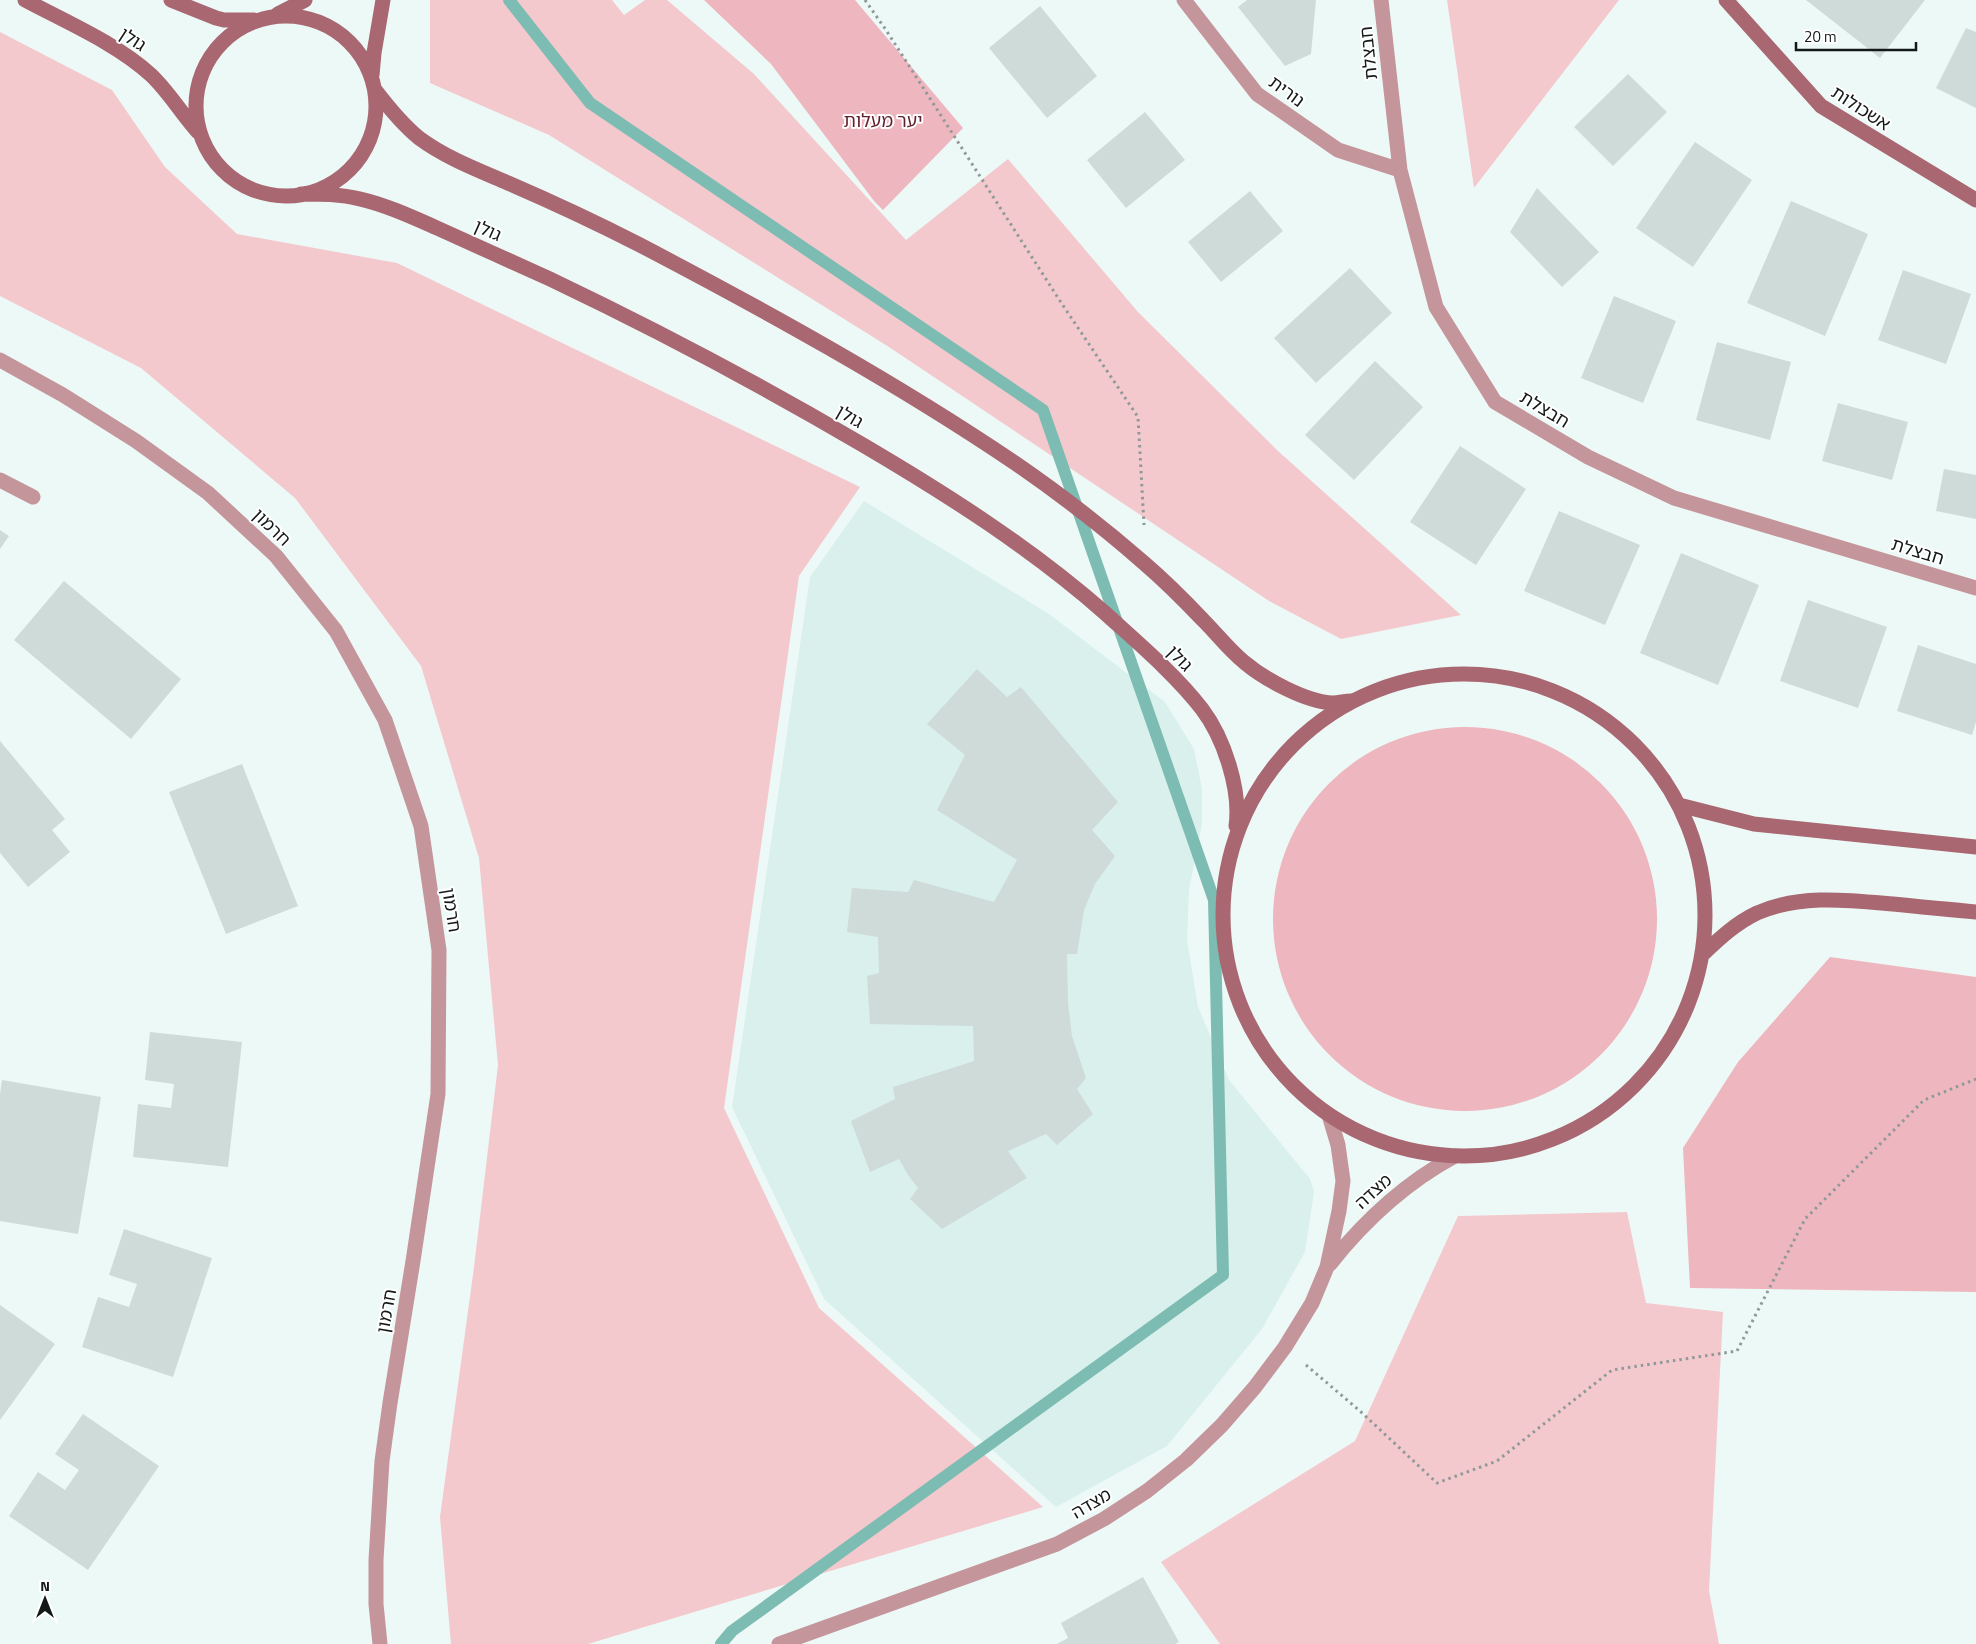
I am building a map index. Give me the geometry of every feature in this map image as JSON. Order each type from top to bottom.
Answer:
[{"type":"street","name":"גולן","points":[[25,0],[115,49],[139,65],[158,82],[200,134],[213,159],[222,170],[245,186],[272,194],[326,194],[368,201],[402,213],[491,252],[671,338],[778,396],[918,478],[987,522],[1020,545],[1091,601],[1146,649],[1202,709],[1222,746],[1232,780],[1238,812],[1234,839]]},
{"type":"street","points":[[171,0],[200,13],[224,20],[301,17],[328,26],[340,33],[360,52],[374,84],[403,124],[419,138],[465,164],[593,222],[678,265],[949,420],[1052,489],[1147,565],[1242,661],[1261,675],[1293,691],[1319,700],[1332,703],[1352,701]]},
{"type":"street","points":[[200,134],[196,98],[200,77],[213,52],[233,33],[306,0]]},
{"type":"street","points":[[301,194],[328,186],[350,170],[360,159],[372,134],[376,120],[374,53],[382,0]]},
{"type":"street","name":"נורית","points":[[1184,0],[1257,94],[1338,150],[1400,170]]},
{"type":"street","name":"חבצלת","points":[[1381,0],[1400,170],[1436,307],[1495,402],[1588,456],[1674,498],[1976,588]]},
{"type":"street","name":"אשכולות","points":[[1726,0],[1821,106],[1976,200]]},
{"type":"street","name":"חרמון","points":[[0,360],[63,394],[136,440],[208,493],[276,556],[336,631],[385,720],[421,826],[439,950],[438,1094],[382,1461],[376,1560],[376,1604],[380,1644]]},
{"type":"street","points":[[0,480],[33,497]]},
{"type":"street","points":[[1464,674],[1503,677],[1541,687],[1575,701],[1607,721],[1635,745],[1659,773],[1679,805],[1694,839],[1703,876],[1707,916],[1703,954],[1694,992],[1679,1026],[1659,1058],[1635,1086],[1607,1110],[1575,1130],[1541,1144],[1503,1153],[1455,1156],[1424,1153],[1387,1144],[1352,1130],[1321,1110],[1293,1086],[1268,1058],[1248,1026],[1234,992],[1225,954],[1221,916],[1225,876],[1234,839],[1248,805],[1268,773],[1293,745],[1321,721],[1352,701],[1387,687],[1424,677],[1464,674]]},
{"type":"street","points":[[1679,805],[1754,824],[1976,846]]},
{"type":"street","points":[[1703,954],[1721,937],[1744,920],[1773,907],[1790,903],[1832,900],[1976,912]]},
{"type":"street","name":"מצדה","points":[[779,1644],[1057,1544],[1104,1519],[1147,1492],[1186,1460],[1228,1419],[1285,1347],[1312,1303],[1327,1267],[1339,1211],[1343,1181],[1338,1145],[1329,1115]]},
{"type":"street","name":"מצדה","points":[[1327,1267],[1352,1236],[1405,1186],[1430,1169],[1455,1156]]},
{"type":"path","points":[[865,0],[1138,417],[1147,565]]},
{"type":"path","points":[[1285,1347],[1360,1411],[1437,1483],[1498,1462],[1612,1370],[1737,1351],[1805,1219],[1924,1100],[1976,1079]]},
{"type":"shaded area","points":[[430,0],[612,0],[624,15],[645,0],[667,0],[754,74],[906,240],[1008,159],[1138,312],[1278,451],[1461,615],[1341,639],[1269,601],[889,347],[549,135],[430,83]]},
{"type":"shaded area","points":[[1447,0],[1619,0],[1474,188]]},
{"type":"shaded area","points":[[0,32],[112,90],[165,167],[237,234],[397,263],[860,487],[799,576],[724,1108],[819,1308],[1043,1507],[588,1644],[451,1644],[440,1517],[474,1267],[498,1065],[479,858],[421,666],[295,498],[141,368],[0,296]]},
{"type":"shaded area","points":[[864,501],[1049,614],[1165,702],[1194,749],[1202,789],[1202,824],[1189,890],[1187,940],[1198,1007],[1229,1080],[1310,1179],[1314,1192],[1305,1252],[1262,1329],[1167,1446],[1056,1507],[824,1299],[732,1107],[810,577]]},
{"type":"shaded area","points":[[1627,1212],[1646,1303],[1723,1312],[1709,1591],[1719,1644],[1220,1644],[1161,1562],[1355,1441],[1458,1216]]},
{"type":"green space","name":"יער מעלות","points":[[704,0],[855,0],[963,128],[883,210],[874,201],[771,64]]},
{"type":"green space","points":[[1465,727],[1503,730],[1539,741],[1572,759],[1601,783],[1625,812],[1643,845],[1654,881],[1657,919],[1654,957],[1643,993],[1625,1026],[1601,1055],[1572,1079],[1539,1097],[1503,1108],[1465,1111],[1427,1108],[1391,1097],[1358,1079],[1329,1055],[1305,1026],[1287,993],[1276,957],[1273,919],[1276,881],[1287,845],[1305,812],[1329,783],[1358,759],[1391,741],[1427,730]]},
{"type":"green space","points":[[1830,957],[1976,977],[1976,1292],[1690,1288],[1683,1148],[1738,1062]]},
{"type":"building","points":[[1247,0],[1316,0],[1311,54],[1285,66],[1238,7]]},
{"type":"building","points":[[1806,0],[1925,0],[1880,58]]},
{"type":"building","points":[[1040,6],[1097,76],[1047,118],[989,48]]},
{"type":"building","points":[[1966,28],[1976,32],[1976,108],[1936,88]]},
{"type":"building","points":[[1628,74],[1667,112],[1613,166],[1574,127]]},
{"type":"building","points":[[1145,112],[1185,160],[1126,208],[1087,160]]},
{"type":"building","points":[[1695,142],[1752,180],[1693,267],[1636,228]]},
{"type":"building","points":[[1537,188],[1599,252],[1562,287],[1510,232]]},
{"type":"building","points":[[1250,191],[1283,231],[1221,282],[1188,242]]},
{"type":"building","points":[[1791,201],[1868,234],[1825,336],[1747,303]]},
{"type":"building","points":[[1350,268],[1392,313],[1316,383],[1274,338]]},
{"type":"building","points":[[1903,270],[1971,294],[1946,364],[1878,340]]},
{"type":"building","points":[[1614,296],[1676,321],[1643,403],[1581,378]]},
{"type":"building","points":[[1717,342],[1791,362],[1770,440],[1696,420]]},
{"type":"building","points":[[1375,361],[1423,407],[1354,480],[1305,435]]},
{"type":"building","points":[[1838,403],[1908,422],[1892,480],[1822,461]]},
{"type":"building","points":[[1460,446],[1526,489],[1476,565],[1410,522]]},
{"type":"building","points":[[1944,469],[1976,475],[1976,519],[1936,511]]},
{"type":"building","points":[[1559,511],[1640,545],[1605,625],[1524,591]]},
{"type":"building","points":[[0,530],[9,536],[0,549]]},
{"type":"building","points":[[1681,553],[1759,585],[1718,685],[1640,653]]},
{"type":"building","points":[[64,581],[181,679],[131,739],[14,640]]},
{"type":"building","points":[[1808,600],[1887,627],[1858,708],[1780,681]]},
{"type":"building","points":[[1918,645],[1976,664],[1976,722],[1972,735],[1897,711]]},
{"type":"building","points":[[977,669],[1007,697],[1021,687],[1118,802],[1092,830],[1115,856],[1095,884],[1084,910],[1077,954],[1067,954],[1068,1002],[1072,1036],[1086,1078],[1077,1089],[1093,1114],[1057,1145],[1046,1134],[1008,1151],[1027,1178],[942,1229],[910,1199],[918,1188],[899,1159],[870,1172],[851,1121],[895,1099],[893,1087],[974,1061],[973,1026],[870,1024],[867,976],[879,973],[878,937],[847,932],[852,888],[908,892],[914,880],[994,902],[1017,860],[937,810],[965,755],[927,724]]},
{"type":"building","points":[[0,741],[65,819],[52,830],[70,852],[28,887],[0,853]]},
{"type":"building","points":[[242,764],[298,906],[226,934],[169,792]]},
{"type":"building","points":[[150,1032],[242,1042],[228,1167],[133,1157],[138,1104],[171,1108],[174,1084],[145,1080]]},
{"type":"building","points":[[2,1080],[101,1097],[78,1234],[0,1221],[0,1094]]},
{"type":"building","points":[[124,1229],[212,1258],[173,1377],[82,1347],[98,1297],[129,1307],[137,1284],[109,1275]]},
{"type":"building","points":[[0,1305],[55,1344],[0,1420]]},
{"type":"building","points":[[83,1414],[159,1466],[88,1570],[9,1516],[38,1472],[65,1490],[79,1470],[55,1454]]},
{"type":"building","points":[[1143,1577],[1179,1642],[1175,1644],[1057,1644],[1068,1638],[1061,1623]]},
{"type":"waterway","points":[[509,0],[590,103],[1043,410],[1214,900],[1223,1275],[732,1631],[721,1644]]}]
